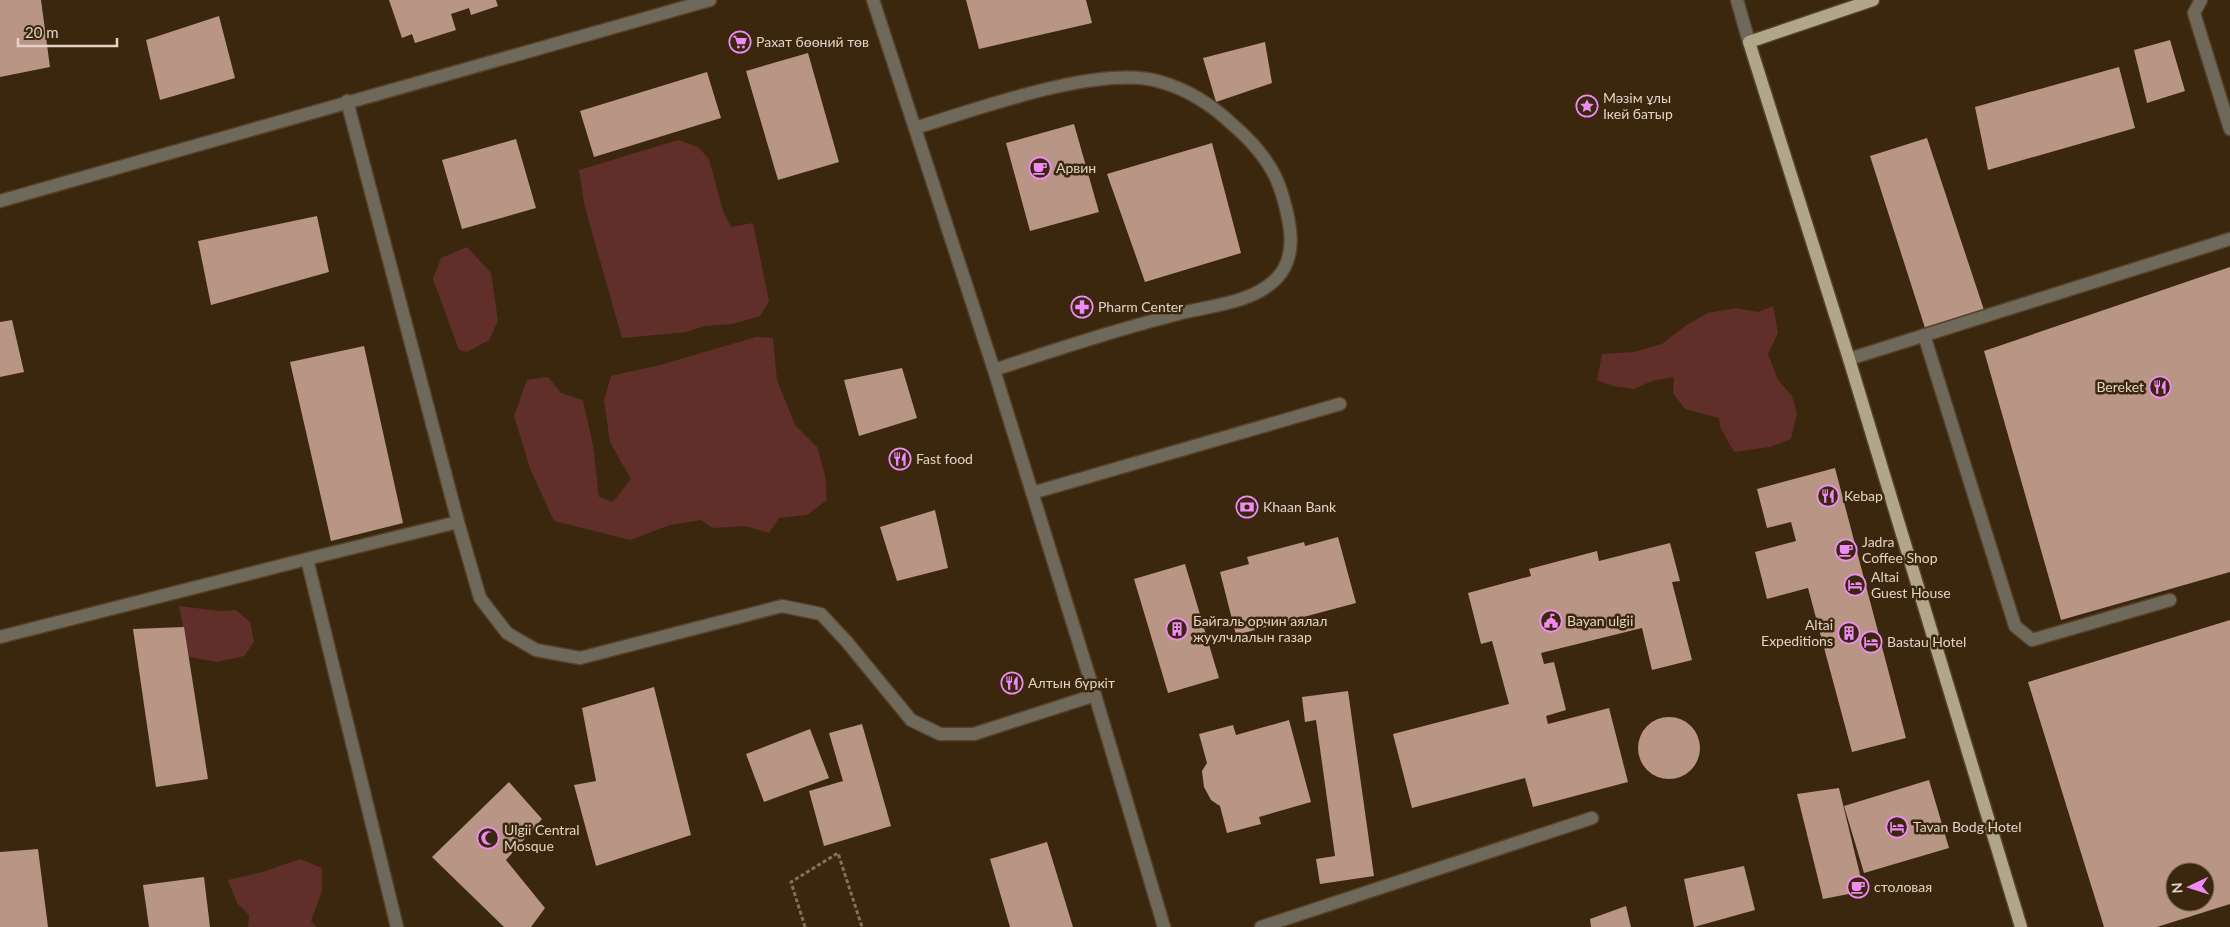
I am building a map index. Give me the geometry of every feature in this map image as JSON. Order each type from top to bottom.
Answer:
[{"type":"main road","points":[[1874,0],[1749,42],[1849,359],[2021,927]]},
{"type":"street","points":[[0,201],[347,101],[710,0]]},
{"type":"street","points":[[873,0],[994,370],[1096,695],[1164,927]]},
{"type":"street","points":[[1737,0],[1749,42]]},
{"type":"street","points":[[2201,0],[2194,13],[2230,129]]},
{"type":"street","points":[[915,128],[1043,90],[1094,80],[1124,77],[1159,81],[1200,98],[1218,111],[1242,132],[1265,158],[1280,186],[1289,216],[1292,241],[1287,264],[1276,278],[1259,291],[1230,302],[1111,333],[994,370]]},
{"type":"street","points":[[347,101],[458,522],[480,598],[507,633],[536,650],[580,658],[782,606],[821,614],[847,642],[911,720],[940,734],[974,734],[1096,695]]},
{"type":"street","points":[[1849,359],[2230,238]]},
{"type":"street","points":[[1924,335],[2015,626],[2032,640],[2170,600]]},
{"type":"street","points":[[1032,493],[1340,404]]},
{"type":"street","points":[[0,637],[458,522]]},
{"type":"street","points":[[307,559],[396,927]]},
{"type":"street","points":[[1261,927],[1592,818]]},
{"type":"path","points":[[805,927],[791,882],[838,852],[862,927]]},
{"type":"shaded area","points":[[678,140],[698,147],[709,159],[723,211],[731,227],[753,223],[769,301],[760,316],[732,324],[704,326],[687,332],[622,338],[584,204],[579,170]]},
{"type":"shaded area","points":[[467,247],[491,273],[498,321],[489,340],[467,352],[459,350],[433,279],[441,258]]},
{"type":"shaded area","points":[[1773,306],[1778,333],[1768,354],[1778,380],[1792,396],[1797,413],[1791,439],[1770,447],[1734,452],[1720,427],[1719,418],[1685,409],[1673,393],[1674,377],[1652,381],[1634,389],[1613,386],[1597,380],[1602,354],[1634,352],[1662,344],[1685,326],[1708,313],[1736,308],[1758,312]]},
{"type":"shaded area","points":[[756,337],[773,338],[777,380],[795,425],[817,447],[825,475],[827,500],[807,515],[779,518],[769,533],[746,526],[713,528],[701,520],[670,525],[630,540],[554,521],[530,468],[514,416],[527,380],[548,377],[561,393],[583,400],[593,446],[599,497],[613,502],[631,479],[610,442],[604,401],[611,376],[660,365]]},
{"type":"shaded area","points":[[179,606],[219,611],[236,610],[250,622],[254,642],[244,656],[217,662],[189,657]]},
{"type":"shaded area","points":[[300,859],[322,868],[322,891],[311,921],[317,927],[248,927],[249,915],[237,903],[228,880],[263,872]]},
{"type":"building","points":[[0,0],[41,0],[50,67],[0,77]]},
{"type":"building","points":[[389,0],[496,0],[498,6],[471,15],[469,8],[451,14],[456,30],[415,43],[412,34],[402,38]]},
{"type":"building","points":[[966,0],[1086,0],[1092,23],[979,49]]},
{"type":"building","points":[[219,16],[235,78],[160,100],[146,40]]},
{"type":"building","points":[[2170,40],[2185,91],[2147,103],[2134,50]]},
{"type":"building","points":[[1265,42],[1272,83],[1216,102],[1203,58]]},
{"type":"building","points":[[808,53],[839,162],[778,180],[746,71]]},
{"type":"building","points":[[2119,67],[2135,128],[1988,170],[1975,107]]},
{"type":"building","points":[[707,72],[721,118],[594,157],[580,111]]},
{"type":"building","points":[[1074,124],[1099,212],[1030,231],[1006,143]]},
{"type":"building","points":[[1927,138],[1984,310],[1925,328],[1870,156]]},
{"type":"building","points":[[516,139],[536,208],[462,229],[442,160]]},
{"type":"building","points":[[1212,143],[1241,253],[1145,282],[1107,174]]},
{"type":"building","points":[[317,216],[329,272],[211,305],[198,241]]},
{"type":"building","points":[[2230,267],[2230,572],[2061,620],[1984,351]]},
{"type":"building","points":[[12,320],[24,372],[0,377],[0,322]]},
{"type":"building","points":[[364,346],[403,523],[331,541],[290,362]]},
{"type":"building","points":[[902,368],[917,418],[859,436],[844,380]]},
{"type":"building","name":"Altai Expeditions","points":[[1835,468],[1906,738],[1852,752],[1808,588],[1767,599],[1755,552],[1796,541],[1791,522],[1767,528],[1757,489]]},
{"type":"building","points":[[935,510],[948,568],[897,581],[880,527]]},
{"type":"building","points":[[1338,537],[1356,603],[1236,635],[1220,572],[1249,564],[1247,557],[1304,542],[1305,546]]},
{"type":"building","points":[[1670,543],[1680,581],[1672,582],[1692,660],[1652,670],[1642,628],[1541,653],[1544,664],[1554,662],[1566,710],[1546,716],[1548,724],[1609,708],[1628,782],[1533,807],[1525,778],[1412,808],[1393,734],[1509,704],[1492,641],[1481,644],[1468,593],[1531,576],[1529,569],[1597,551],[1599,561]]},
{"type":"building","name":"Байгаль орчин аялал жуулчлалын газар","points":[[1185,564],[1219,678],[1168,693],[1134,579]]},
{"type":"building","points":[[2230,620],[2230,904],[2215,909],[2215,862],[2165,862],[2165,912],[2205,912],[2157,927],[2104,927],[2028,682]]},
{"type":"building","points":[[184,627],[208,779],[156,787],[133,629]]},
{"type":"building","points":[[654,687],[691,835],[596,866],[574,785],[596,781],[582,708]]},
{"type":"building","points":[[1348,691],[1374,876],[1320,884],[1316,859],[1335,856],[1316,720],[1305,722],[1302,697]]},
{"type":"building","points":[[1663,717],[1675,717],[1691,726],[1698,736],[1700,748],[1698,760],[1691,770],[1675,779],[1663,779],[1652,774],[1643,765],[1638,754],[1638,742],[1643,731],[1652,722]]},
{"type":"building","points":[[1289,720],[1311,802],[1259,817],[1261,824],[1227,833],[1220,806],[1211,800],[1204,787],[1202,771],[1207,763],[1199,734],[1233,725],[1236,735]]},
{"type":"building","points":[[862,724],[891,826],[824,846],[809,791],[843,781],[829,733]]},
{"type":"building","points":[[810,729],[829,778],[764,802],[746,754]]},
{"type":"building","name":"Tavan Bodg Hotel","points":[[1929,780],[1949,848],[1864,873],[1844,806]]},
{"type":"building","name":"Ulgii Central Mosque","points":[[509,782],[542,819],[506,860],[545,908],[531,927],[504,927],[432,857]]},
{"type":"building","points":[[1839,788],[1864,891],[1823,899],[1797,794]]},
{"type":"building","points":[[1047,842],[1073,927],[1010,927],[990,859]]},
{"type":"building","points":[[38,849],[48,927],[0,927],[0,852]]},
{"type":"building","points":[[1744,866],[1755,910],[1694,927],[1684,879]]},
{"type":"building","points":[[204,877],[210,927],[149,927],[143,885]]},
{"type":"building","points":[[1626,906],[1631,927],[1591,927],[1590,919]]},
{"type":"place","name":"Раxат бөөний төв","points":[[740,42]]},
{"type":"place","name":"Мәзім ұлы Ікей батыр","points":[[1587,106]]},
{"type":"place","name":"Арвин","points":[[1040,168]]},
{"type":"place","name":"Pharm Center","points":[[1082,307]]},
{"type":"place","name":"Bereket","points":[[2160,387]]},
{"type":"place","name":"Fast food","points":[[900,459]]},
{"type":"place","name":"Kebap","points":[[1828,496]]},
{"type":"place","name":"Khaan Bank","points":[[1247,507]]},
{"type":"place","name":"Jadra Coffee Shop","points":[[1846,550]]},
{"type":"place","name":"Altai Guest House","points":[[1855,585]]},
{"type":"place","name":"Bayan ulgii","points":[[1551,621]]},
{"type":"place","name":"Байгаль орчин аялал жуулчлалын газар","points":[[1177,629]]},
{"type":"place","name":"Altai Expeditions","points":[[1849,633]]},
{"type":"place","name":"Bastau Hotel","points":[[1871,642]]},
{"type":"place","name":"Алтын бүркiт","points":[[1012,683]]},
{"type":"place","name":"Tavan Bodg Hotel","points":[[1897,827]]},
{"type":"place","name":"Ulgii Central Mosque","points":[[488,838]]},
{"type":"place","name":"столовая","points":[[1858,887]]}]
